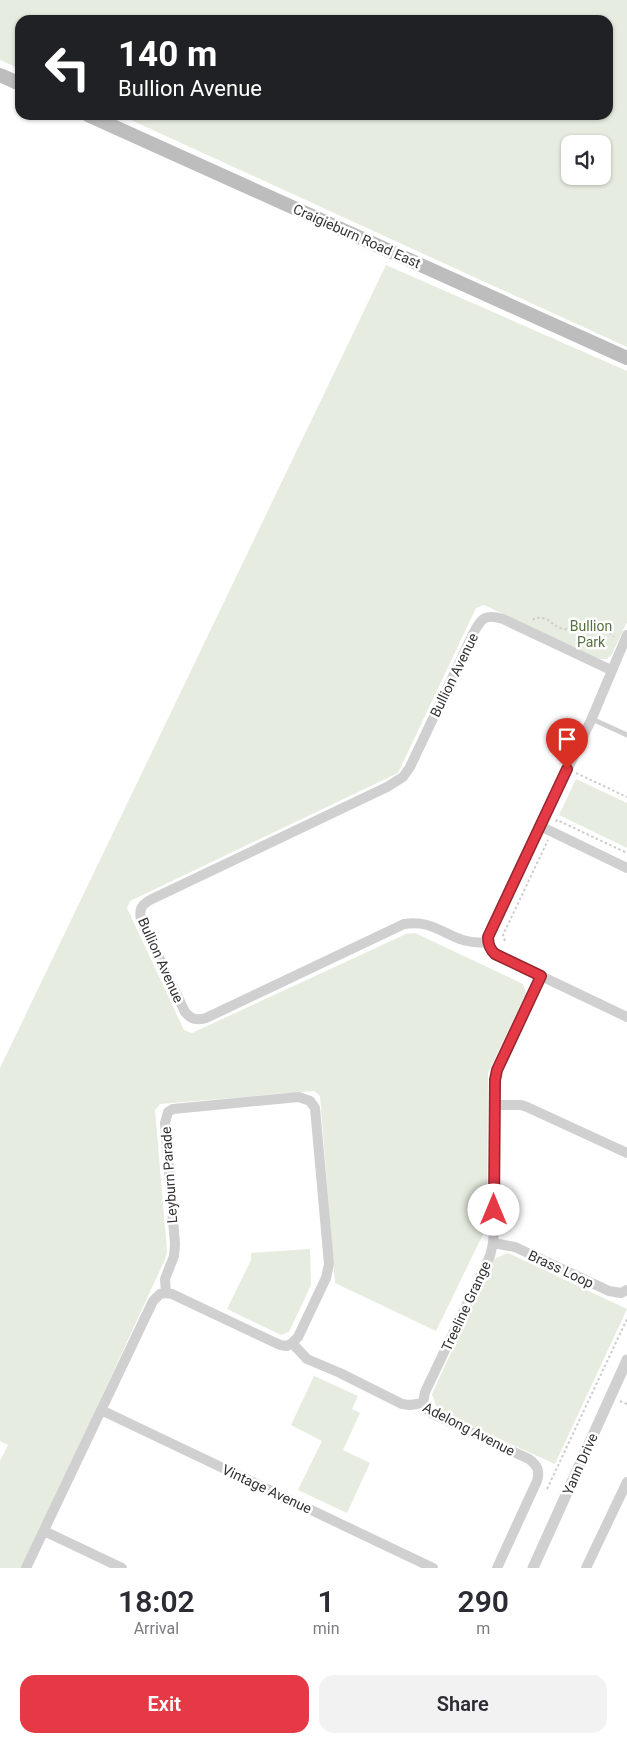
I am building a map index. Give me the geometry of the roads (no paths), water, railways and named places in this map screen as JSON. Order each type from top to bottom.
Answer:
[{"type":"main road","points":[[0,76],[15,82]]},
{"type":"main road","name":"Craigieburn Road East","points":[[99,120],[627,358]]},
{"type":"street","name":"Bullion Avenue","points":[[488,943],[462,940],[424,923],[404,924],[199,1020],[193,1019],[185,1012],[141,920],[140,913],[144,904],[150,900],[398,781],[406,774],[410,767],[479,622],[484,618],[496,617],[611,670]]},
{"type":"street","points":[[625,639],[592,718],[491,929],[488,943],[495,954],[627,1017]]},
{"type":"street","points":[[540,826],[627,868]]},
{"type":"street","name":"Treeline Grange","points":[[423,1403],[425,1392],[490,1256],[493,1243],[495,1080],[497,1070],[541,976]]},
{"type":"street","name":"Leyburn Parade","points":[[166,1293],[165,1279],[174,1256],[175,1244],[165,1123],[168,1112],[179,1107],[306,1099],[315,1108],[329,1264],[322,1286],[298,1337],[292,1343]]},
{"type":"street","points":[[495,1105],[521,1105],[527,1107],[627,1154]]},
{"type":"street","name":"Brass Loop","points":[[493,1243],[515,1247],[609,1292],[621,1293],[627,1290]]},
{"type":"street","points":[[26,1568],[153,1301],[160,1294],[172,1294],[280,1345],[287,1346],[292,1343]]},
{"type":"street","name":"Adelong Avenue","points":[[292,1343],[307,1359],[402,1404],[423,1403],[433,1414],[529,1459],[538,1468],[537,1481],[497,1568]]},
{"type":"street","name":"Yann Drive","points":[[533,1568],[627,1360]]},
{"type":"street","name":"Vintage Avenue","points":[[101,1410],[433,1568]]},
{"type":"street","points":[[586,1568],[627,1482]]},
{"type":"street","points":[[44,1531],[122,1568]]},
{"type":"lane","points":[[592,718],[627,735]]},
{"type":"park label","name":"Bullion Park","points":[[591,634]]}]
